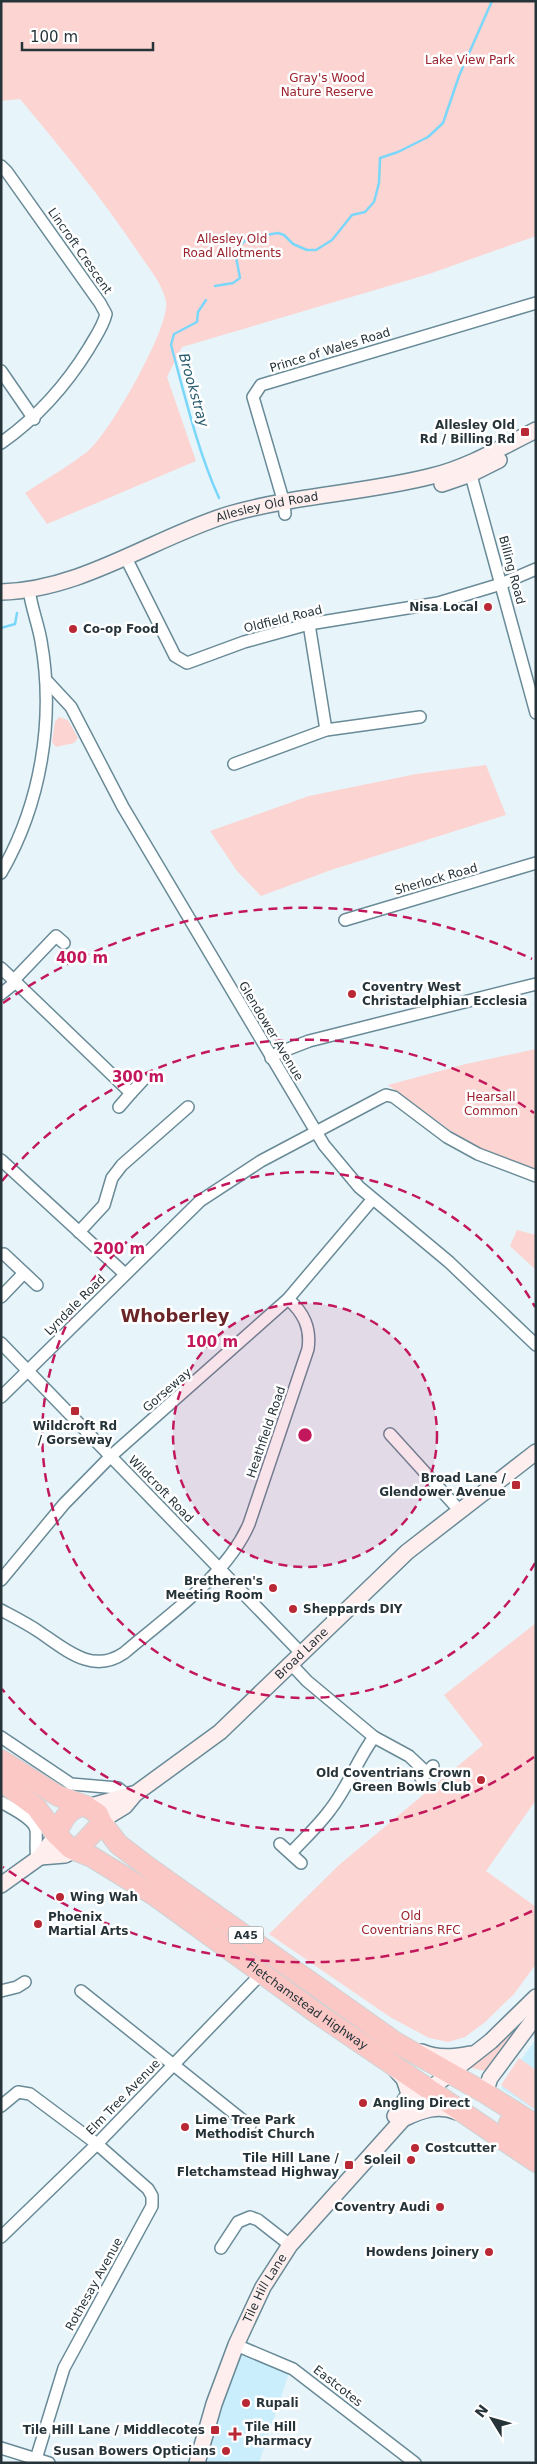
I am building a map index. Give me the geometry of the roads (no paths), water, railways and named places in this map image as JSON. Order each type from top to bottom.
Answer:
[{"type":"highway","points":[[1,1760],[58,1796],[94,1814]]},
{"type":"highway","name":"Fletchamstead Highway","points":[[1,1781],[36,1807],[64,1844],[154,1896],[261,1974],[391,2051],[450,2073],[485,2092],[536,2125]]},
{"type":"highway","points":[[56,1834],[70,1812],[79,1806],[94,1814]]},
{"type":"highway","points":[[76,1850],[94,1814]]},
{"type":"highway","name":"Fletchamstead Highway","points":[[94,1814],[118,1844],[391,2051],[430,2089],[536,2162]]},
{"type":"highway","points":[[485,2092],[486,2106],[536,2142]]},
{"type":"main road","name":"Allesley Old Road","points":[[1,600],[128,562],[202,534],[285,508],[391,496],[436,486],[536,430]]},
{"type":"main road","name":"Allesley Old Road","points":[[469,469],[536,440]]},
{"type":"main road","name":"Allesley Old Road","points":[[1,592],[29,593]]},
{"type":"main road","name":"Broad Lane","points":[[94,1814],[125,1806],[131,1795],[220,1732],[381,1576],[536,1452]]},
{"type":"main road","points":[[1,1885],[39,1858],[56,1834]]},
{"type":"main road","points":[[39,1858],[65,1855],[76,1850]]},
{"type":"main road","name":"Tile Hill Lane","points":[[197,2463],[214,2404],[236,2345],[263,2286],[290,2245],[430,2089],[473,2053],[491,2041],[536,1996]]},
{"type":"main road","points":[[485,2092],[490,2078],[536,2016]]},
{"type":"main road","points":[[391,2051],[452,2057],[473,2053]]},
{"type":"main road","name":"Tile Hill Lane","points":[[381,2143],[390,2123],[409,2094],[391,2051]]},
{"type":"main road","points":[[402,2119],[419,2111],[440,2107],[450,2109],[483,2125]]},
{"type":"street","name":"Lincroft Crescent","points":[[1,166],[8,172],[106,314],[98,332],[68,381],[34,419],[1,443]]},
{"type":"street","name":"Prince of Wales Road","points":[[285,508],[253,397],[261,385],[536,303]]},
{"type":"street","points":[[1,371],[34,419]]},
{"type":"street","name":"Billing Road","points":[[469,469],[536,712]]},
{"type":"street","name":"Oldfield Road","points":[[128,562],[175,656],[181,661],[193,662],[244,642],[309,624],[438,603],[501,584],[536,569]]},
{"type":"street","points":[[1,873],[28,814],[40,767],[46,722],[46,680],[41,640],[29,593]]},
{"type":"street","points":[[309,624],[326,730]]},
{"type":"street","name":"Glendower Avenue","points":[[46,680],[71,707],[123,807],[315,1131],[346,1174],[372,1200],[449,1262],[536,1345]]},
{"type":"street","points":[[234,764],[326,730],[420,717]]},
{"type":"street","name":"Sherlock Road","points":[[345,920],[536,864]]},
{"type":"street","points":[[1,994],[56,936],[64,943]]},
{"type":"street","points":[[1,968],[131,1093]]},
{"type":"street","points":[[271,1058],[278,1053],[309,1042],[536,984]]},
{"type":"street","points":[[119,1107],[143,1080]]},
{"type":"street","name":"Lyndale Road","points":[[1,1397],[200,1200],[239,1173],[380,1098],[386,1096],[394,1097],[447,1137],[478,1154],[536,1176]]},
{"type":"street","points":[[79,1232],[104,1205],[112,1178],[141,1154],[188,1108]]},
{"type":"street","points":[[1,1160],[125,1274]]},
{"type":"street","name":"Gorseway","points":[[1,1580],[64,1504],[111,1456],[288,1299],[372,1200]]},
{"type":"street","points":[[4,1254],[37,1285]]},
{"type":"street","points":[[1,1297],[24,1273]]},
{"type":"street","name":"Heathfield Road","points":[[1,1610],[76,1656],[93,1662],[108,1661],[124,1653],[220,1570],[238,1547],[250,1523],[308,1349],[309,1332],[307,1324],[298,1308],[288,1299]]},
{"type":"street","name":"Wildcroft Road","points":[[1,1343],[220,1570],[296,1659],[307,1681],[374,1737],[409,1756],[426,1772]]},
{"type":"street","points":[[389,1433],[460,1511]]},
{"type":"street","points":[[1,1737],[71,1784],[118,1788],[131,1795]]},
{"type":"street","points":[[290,1853],[330,1810],[354,1774],[362,1754],[374,1737]]},
{"type":"street","points":[[1,1802],[33,1824],[39,1858]]},
{"type":"street","points":[[280,1844],[301,1863]]},
{"type":"street","name":"Elm Tree Avenue","points":[[1,2237],[97,2144],[261,1974]]},
{"type":"street","points":[[1,1991],[17,1987],[25,1982]]},
{"type":"street","points":[[81,1990],[250,2126]]},
{"type":"street","name":"Rothesay Avenue","points":[[1,2106],[18,2092],[27,2092],[97,2144],[148,2189],[153,2202],[64,2368],[36,2459]]},
{"type":"street","points":[[221,2248],[238,2222],[250,2217],[258,2220],[290,2245]]},
{"type":"street","name":"Eastcotes","points":[[236,2345],[293,2369],[415,2463]]},
{"type":"street","points":[[1,2448],[49,2463]]},
{"type":"waterway","name":"Brookstray","points":[[215,286],[233,283],[240,278],[236,257],[238,247],[248,238],[278,233],[284,235],[293,244],[307,250],[316,250],[332,240],[352,215],[365,212],[374,202],[379,183],[380,158],[398,152],[428,137],[443,123],[459,76],[492,1]]},
{"type":"waterway","name":"Brookstray","points":[[206,300],[198,312],[197,322],[174,334],[171,345],[198,442],[219,498]]},
{"type":"waterway","name":"Brookstray","points":[[1,628],[15,624],[17,613]]},
{"type":"place","name":"Allesley Old Rd / Billing Rd","points":[[525,432]]},
{"type":"place","name":"Nisa Local","points":[[488,607]]},
{"type":"place","name":"Co-op Food","points":[[73,629]]},
{"type":"place","name":"Coventry West Christadelphian Ecclesia","points":[[352,994]]},
{"type":"place","name":"Wildcroft Rd / Gorseway","points":[[75,1411]]},
{"type":"place","name":"Broad Lane / Glendower Avenue","points":[[516,1485]]},
{"type":"place","name":"Bretheren's Meeting Room","points":[[273,1588]]},
{"type":"place","name":"Sheppards DIY","points":[[293,1609]]},
{"type":"place","name":"Old Coventrians Crown Green Bowls Club","points":[[481,1780]]},
{"type":"place","name":"Wing Wah","points":[[60,1897]]},
{"type":"place","name":"Phoenix Martial Arts","points":[[38,1924]]},
{"type":"place","name":"Angling Direct","points":[[363,2103]]},
{"type":"place","name":"Lime Tree Park Methodist Church","points":[[185,2127]]},
{"type":"place","name":"Costcutter","points":[[415,2148]]},
{"type":"place","name":"Soleil","points":[[411,2160]]},
{"type":"place","name":"Tile Hill Lane / Fletchamstead Highway","points":[[349,2165]]},
{"type":"place","name":"Coventry Audi","points":[[440,2207]]},
{"type":"place","name":"Howdens Joinery","points":[[489,2252]]},
{"type":"place","name":"Rupali","points":[[246,2403]]},
{"type":"place","name":"Tile Hill Lane / Middlecotes","points":[[215,2430]]},
{"type":"place","name":"Tile Hill Pharmacy","points":[[235,2434]]},
{"type":"place","name":"Susan Bowers Opticians","points":[[226,2451]]},
{"type":"district","name":"Whoberley","points":[[175,1315]]},
{"type":"park label","name":"Lake View Park","points":[[470,60]]},
{"type":"park label","name":"Gray's Wood Nature Reserve","points":[[327,85]]},
{"type":"park label","name":"Allesley Old Road Allotments","points":[[232,246]]},
{"type":"park label","name":"Hearsall Common","points":[[491,1104]]},
{"type":"park label","name":"Old Coventrians RFC","points":[[411,1923]]}]
